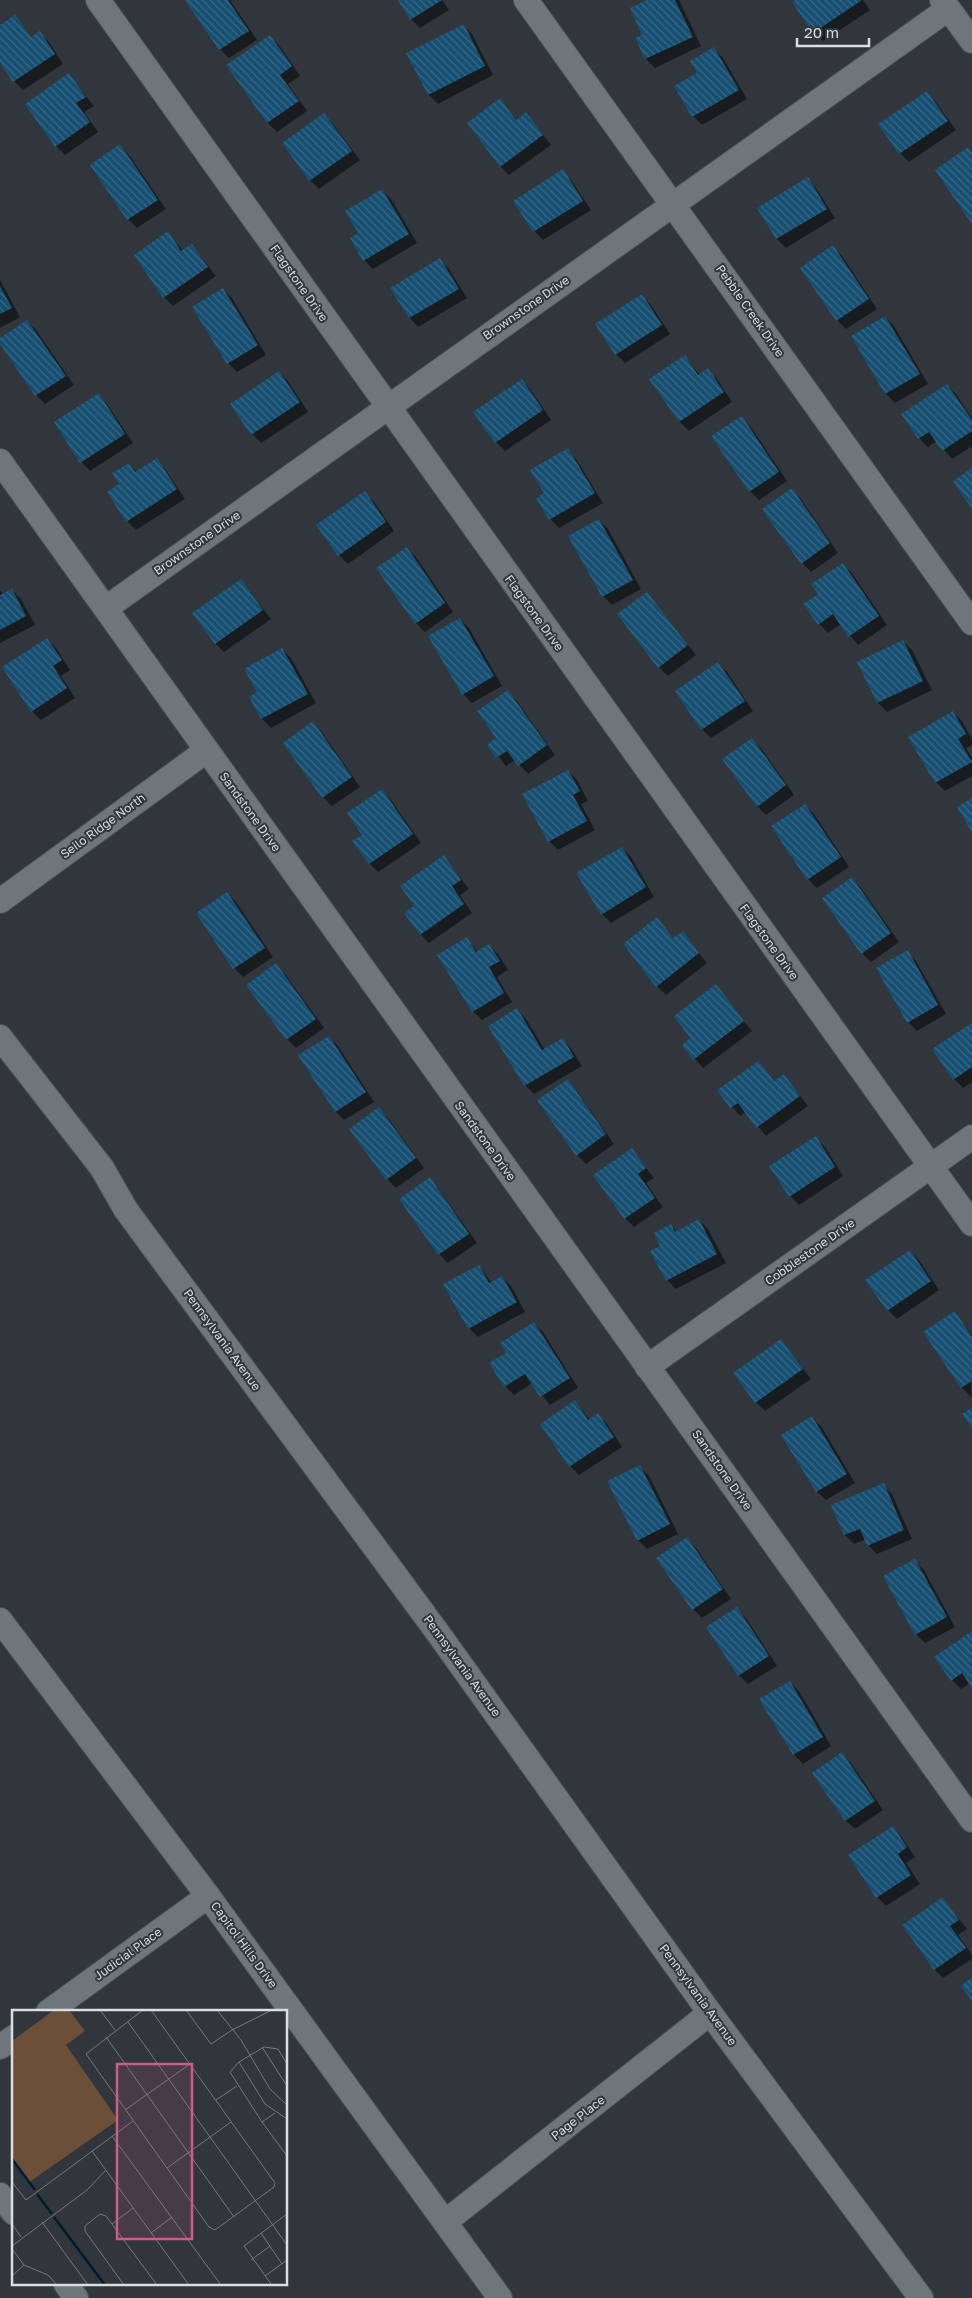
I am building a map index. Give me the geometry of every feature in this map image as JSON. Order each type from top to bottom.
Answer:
[{"type":"street","name":"Flagstone Drive","points":[[98,0],[972,1224]]},
{"type":"street","name":"Pebble Creek Drive","points":[[526,0],[972,623]]},
{"type":"street","name":"Brownstone Drive","points":[[106,608],[672,204],[945,4]]},
{"type":"street","points":[[945,4],[972,41]]},
{"type":"street","name":"Sandstone Drive","points":[[0,461],[972,1820]]},
{"type":"street","name":"Seilo Ridge North","points":[[0,901],[206,751]]},
{"type":"street","name":"Pennsylvania Avenue","points":[[0,1037],[102,1168],[126,1210],[438,1633],[710,2013],[921,2298]]},
{"type":"street","name":"Cobblestone Drive","points":[[647,1367],[972,1137]]},
{"type":"street","name":"Capitol Hills Drive","points":[[0,1620],[208,1896],[500,2298]]},
{"type":"street","name":"Judicial Place","points":[[51,2010],[208,1896]]},
{"type":"street","name":"Page Place","points":[[445,2222],[710,2013]]},
{"type":"street","points":[[0,2047],[12,2038]]},
{"type":"street","points":[[0,2195],[12,2211]]},
{"type":"street","points":[[67,2286],[76,2298]]},
{"type":"building","points":[[185,0],[228,0],[249,31],[219,50]]},
{"type":"building","points":[[398,0],[442,0],[410,20]]},
{"type":"building","points":[[647,0],[675,0],[693,37],[645,59],[635,38],[642,35],[630,8]]},
{"type":"building","points":[[795,0],[862,0],[813,33],[792,2]]},
{"type":"building","points":[[15,15],[31,37],[40,31],[55,54],[13,82],[0,63],[0,25]]},
{"type":"building","points":[[464,24],[485,66],[428,95],[406,53]]},
{"type":"building","points":[[270,35],[292,66],[280,75],[299,101],[267,123],[226,65]]},
{"type":"building","points":[[714,47],[739,90],[692,117],[674,86],[697,73],[690,61]]},
{"type":"building","points":[[69,73],[86,97],[76,103],[90,122],[55,147],[25,104]]},
{"type":"building","points":[[927,91],[948,121],[899,154],[878,124]]},
{"type":"building","points":[[500,98],[516,120],[526,112],[543,135],[500,167],[467,123]]},
{"type":"building","points":[[324,113],[352,151],[309,181],[282,143]]},
{"type":"building","points":[[120,144],[158,200],[127,220],[90,165]]},
{"type":"building","points":[[968,147],[972,153],[972,224],[935,170]]},
{"type":"building","points":[[563,169],[583,201],[533,232],[513,201]]},
{"type":"building","points":[[808,177],[827,209],[776,239],[757,208]]},
{"type":"building","points":[[382,189],[409,234],[363,261],[350,238],[358,233],[345,211]]},
{"type":"building","points":[[168,231],[181,251],[192,244],[208,267],[163,298],[134,255]]},
{"type":"building","points":[[833,245],[869,299],[836,321],[800,268]]},
{"type":"building","points":[[440,258],[459,289],[409,318],[390,288]]},
{"type":"building","points":[[0,286],[12,308],[0,314]]},
{"type":"building","points":[[223,288],[258,345],[227,364],[192,307]]},
{"type":"building","points":[[642,294],[662,325],[615,355],[595,324]]},
{"type":"building","points":[[885,316],[920,374],[885,394],[851,336]]},
{"type":"building","points":[[27,320],[66,376],[35,396],[0,344],[0,338]]},
{"type":"building","points":[[685,355],[698,375],[708,368],[724,392],[679,422],[649,379]]},
{"type":"building","points":[[279,371],[300,402],[251,435],[230,404]]},
{"type":"building","points":[[522,379],[543,410],[495,443],[473,412]]},
{"type":"building","points":[[947,384],[972,420],[972,431],[942,451],[929,432],[918,439],[901,414]]},
{"type":"building","points":[[99,393],[125,434],[80,463],[54,422]]},
{"type":"building","points":[[742,416],[779,472],[749,492],[711,436]]},
{"type":"building","points":[[568,448],[595,493],[549,520],[536,498],[544,493],[530,470]]},
{"type":"building","points":[[157,458],[177,489],[126,522],[107,492],[119,484],[112,473],[129,463],[135,472]]},
{"type":"building","points":[[972,468],[972,509],[953,481]]},
{"type":"building","points":[[792,488],[830,543],[801,564],[762,509]]},
{"type":"building","points":[[365,491],[386,522],[338,556],[316,525]]},
{"type":"building","points":[[599,519],[633,580],[602,597],[568,536]]},
{"type":"building","points":[[407,547],[445,603],[415,624],[376,568]]},
{"type":"building","points":[[843,563],[879,616],[848,637],[833,614],[818,625],[803,604],[818,594],[811,584]]},
{"type":"building","points":[[241,579],[263,610],[215,644],[192,613]]},
{"type":"building","points":[[12,589],[26,616],[0,630],[0,595]]},
{"type":"building","points":[[647,592],[688,645],[658,668],[617,614]]},
{"type":"building","points":[[460,618],[494,676],[462,695],[428,636]]},
{"type":"building","points":[[47,638],[62,660],[53,666],[67,688],[31,712],[2,667]]},
{"type":"building","points":[[903,640],[923,681],[877,703],[857,662]]},
{"type":"building","points":[[282,648],[308,694],[261,719],[249,697],[257,692],[244,669]]},
{"type":"building","points":[[718,662],[745,701],[701,730],[675,691]]},
{"type":"building","points":[[508,690],[547,745],[518,766],[507,751],[496,758],[487,745],[496,738],[477,711]]},
{"type":"building","points":[[953,711],[966,734],[958,739],[972,762],[935,783],[908,737]]},
{"type":"building","points":[[313,721],[352,777],[322,798],[283,743]]},
{"type":"building","points":[[752,738],[786,785],[757,807],[722,759]]},
{"type":"building","points":[[568,770],[580,791],[573,795],[587,821],[548,842],[522,794]]},
{"type":"building","points":[[382,789],[413,834],[369,864],[352,841],[362,835],[347,813]]},
{"type":"building","points":[[972,798],[972,832],[957,807]]},
{"type":"building","points":[[805,804],[841,857],[807,880],[771,826]]},
{"type":"building","points":[[622,847],[646,887],[601,915],[576,873]]},
{"type":"building","points":[[444,855],[461,880],[452,886],[464,904],[420,935],[404,913],[414,906],[400,886]]},
{"type":"building","points":[[852,877],[891,933],[861,954],[822,898]]},
{"type":"building","points":[[227,892],[265,948],[233,969],[196,913]]},
{"type":"building","points":[[657,917],[673,938],[683,931],[699,953],[656,987],[623,944]]},
{"type":"building","points":[[467,937],[476,952],[489,944],[500,961],[489,967],[504,993],[472,1012],[437,955]]},
{"type":"building","points":[[908,950],[938,1005],[907,1023],[876,968]]},
{"type":"building","points":[[276,963],[316,1019],[286,1040],[246,985]]},
{"type":"building","points":[[716,984],[744,1021],[693,1060],[682,1045],[690,1038],[674,1016]]},
{"type":"building","points":[[517,1008],[542,1050],[563,1038],[574,1057],[524,1086],[488,1026]]},
{"type":"building","points":[[972,1023],[972,1067],[953,1080],[932,1049]]},
{"type":"building","points":[[329,1036],[366,1092],[335,1112],[298,1055]]},
{"type":"building","points":[[759,1061],[774,1081],[784,1074],[800,1096],[756,1128],[738,1103],[730,1108],[717,1090]]},
{"type":"building","points":[[568,1079],[606,1134],[576,1156],[537,1100]]},
{"type":"building","points":[[379,1107],[416,1158],[386,1180],[349,1129]]},
{"type":"building","points":[[816,1136],[835,1167],[789,1197],[769,1166]]},
{"type":"building","points":[[632,1148],[646,1168],[638,1174],[655,1198],[624,1219],[593,1175]]},
{"type":"building","points":[[430,1177],[469,1234],[438,1255],[399,1199]]},
{"type":"building","points":[[699,1219],[717,1254],[666,1281],[650,1251],[660,1246],[654,1233],[671,1224],[675,1232]]},
{"type":"building","points":[[910,1250],[931,1281],[887,1311],[865,1280]]},
{"type":"building","points":[[479,1265],[489,1283],[502,1276],[517,1302],[468,1329],[443,1284]]},
{"type":"building","points":[[955,1311],[972,1337],[972,1381],[961,1388],[923,1332]]},
{"type":"building","points":[[534,1322],[570,1378],[540,1397],[525,1374],[504,1387],[489,1363],[506,1353],[500,1343]]},
{"type":"building","points":[[781,1339],[803,1369],[755,1403],[733,1373]]},
{"type":"building","points":[[575,1400],[588,1420],[598,1413],[614,1437],[569,1467],[540,1424]]},
{"type":"building","points":[[972,1408],[972,1429],[962,1414]]},
{"type":"building","points":[[812,1416],[847,1474],[816,1492],[781,1435]]},
{"type":"building","points":[[640,1465],[670,1524],[637,1541],[607,1481]]},
{"type":"building","points":[[884,1483],[904,1530],[867,1546],[860,1529],[844,1535],[831,1505]]},
{"type":"building","points":[[687,1537],[723,1589],[692,1610],[656,1558]]},
{"type":"building","points":[[915,1559],[947,1617],[915,1635],[883,1576]]},
{"type":"building","points":[[737,1607],[769,1656],[738,1676],[706,1627]]},
{"type":"building","points":[[972,1631],[972,1688],[962,1673],[951,1681],[934,1657]]},
{"type":"building","points":[[790,1681],[823,1737],[793,1755],[759,1699]]},
{"type":"building","points":[[842,1752],[875,1801],[845,1821],[812,1773]]},
{"type":"building","points":[[893,1826],[907,1847],[898,1854],[911,1875],[876,1898],[848,1855]]},
{"type":"building","points":[[943,1897],[959,1920],[950,1926],[966,1948],[934,1970],[902,1925]]},
{"type":"building","points":[[972,1977],[972,2001],[961,1986]]}]
